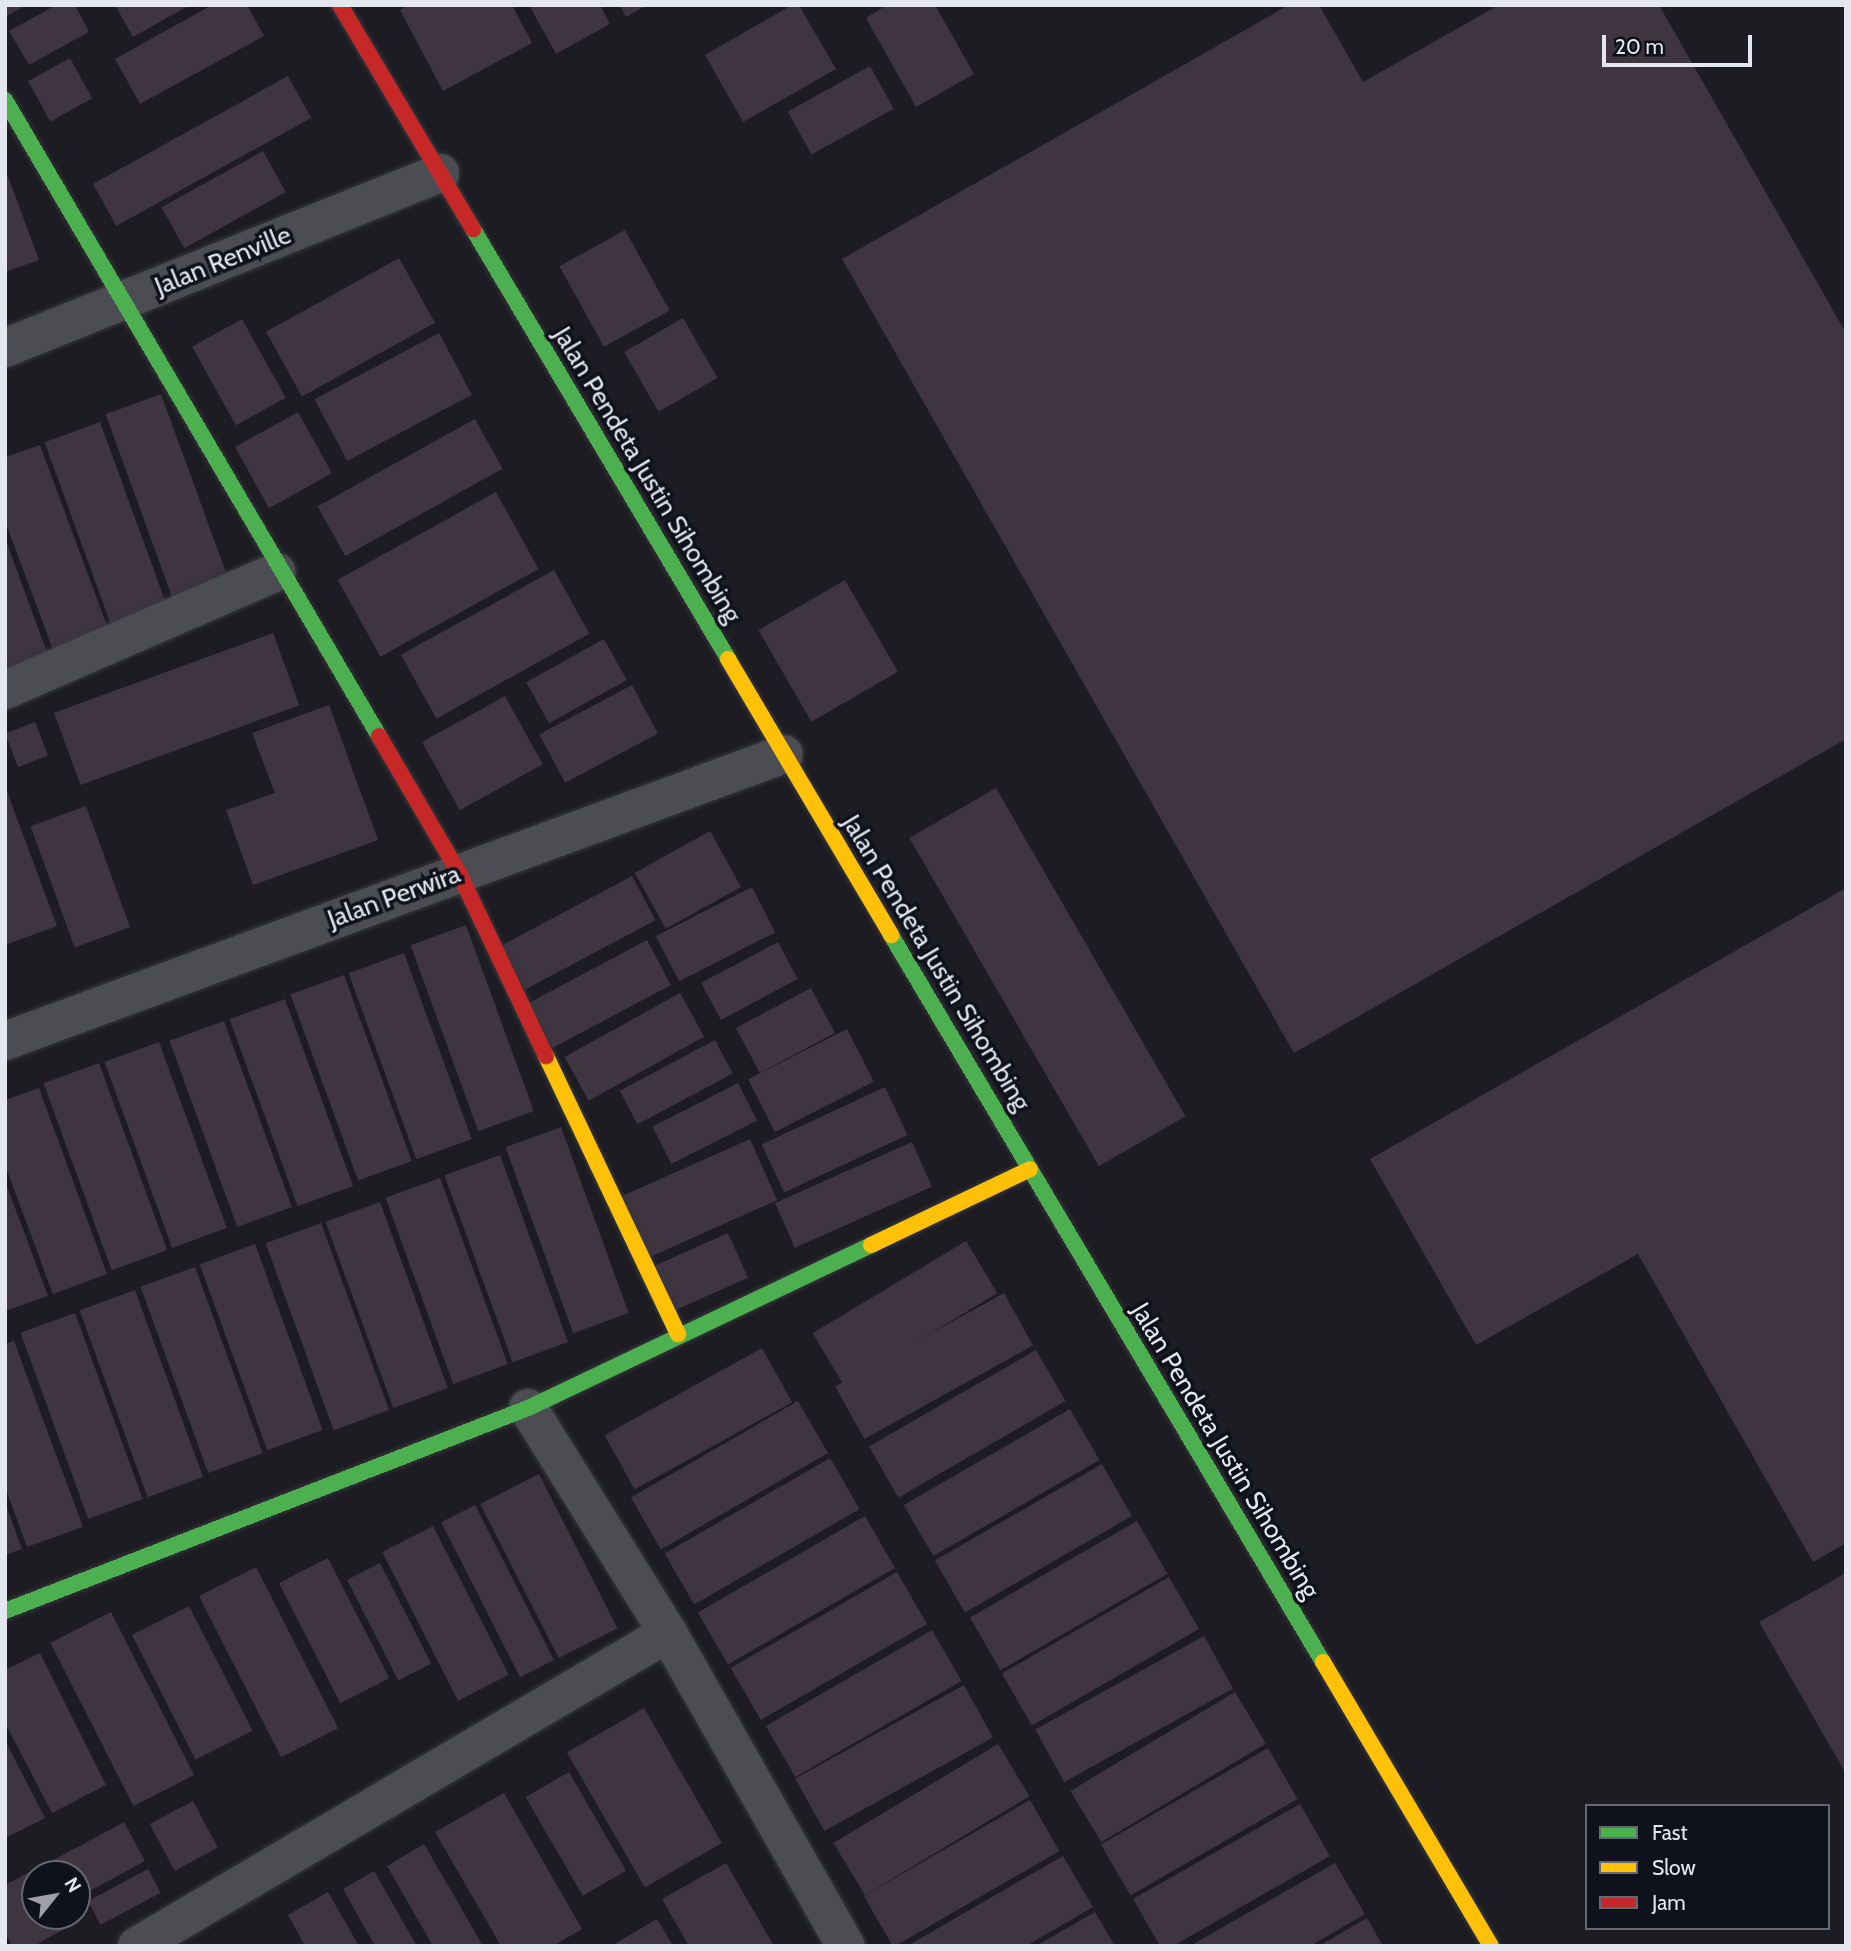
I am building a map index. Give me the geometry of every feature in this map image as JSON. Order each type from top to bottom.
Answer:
[{"type":"street","name":"Jalan Pendeta Justin Sihombing","points":[[340,5],[1491,1946]]},
{"type":"street","points":[[5,100],[277,572],[458,873],[678,1334]]},
{"type":"street","name":"Jalan Renville","points":[[5,348],[440,173]]},
{"type":"street","points":[[5,690],[277,572]]},
{"type":"street","name":"Jalan Perwira","points":[[5,1041],[784,754]]},
{"type":"street","points":[[5,1611],[528,1408],[678,1334],[1030,1169]]},
{"type":"street","points":[[528,1408],[668,1633],[846,1946]]},
{"type":"street","points":[[136,1946],[668,1633]]},
{"type":"building","points":[[5,5],[27,5],[5,17]]},
{"type":"building","points":[[56,5],[75,5],[89,32],[29,65],[9,31]]},
{"type":"building","points":[[115,5],[190,5],[133,37]]},
{"type":"building","points":[[212,5],[247,5],[264,36],[140,104],[115,59]]},
{"type":"building","points":[[409,5],[512,5],[532,43],[443,91],[400,10]]},
{"type":"building","points":[[529,5],[600,5],[610,24],[556,54]]},
{"type":"building","points":[[620,5],[647,5],[626,17]]},
{"type":"building","points":[[792,5],[799,5],[836,69],[743,122],[705,55]]},
{"type":"building","points":[[887,5],[935,5],[974,74],[916,107],[866,18]]},
{"type":"building","points":[[1289,5],[1319,5],[1363,82],[1499,5],[1659,5],[1846,333],[1846,739],[1294,1053],[842,259]]},
{"type":"building","points":[[70,58],[92,98],[50,122],[28,81]]},
{"type":"building","points":[[870,66],[894,109],[812,154],[788,112]]},
{"type":"building","points":[[288,76],[311,118],[116,226],[93,184]]},
{"type":"building","points":[[263,151],[286,192],[184,248],[162,207]]},
{"type":"building","points":[[5,168],[39,260],[5,272]]},
{"type":"building","points":[[625,230],[670,310],[604,347],[559,266]]},
{"type":"building","points":[[399,258],[435,323],[302,396],[266,332]]},
{"type":"building","points":[[683,318],[718,378],[659,412],[624,352]]},
{"type":"building","points":[[242,319],[286,398],[236,425],[192,347]]},
{"type":"building","points":[[439,333],[472,395],[347,461],[315,399]]},
{"type":"building","points":[[161,394],[229,581],[174,601],[106,414]]},
{"type":"building","points":[[298,412],[332,473],[269,508],[235,447]]},
{"type":"building","points":[[475,419],[503,469],[345,556],[318,506]]},
{"type":"building","points":[[100,422],[168,609],[113,629],[45,442]]},
{"type":"building","points":[[40,445],[109,631],[53,650],[5,521],[5,457]]},
{"type":"building","points":[[496,492],[539,569],[380,657],[338,580]]},
{"type":"building","points":[[5,538],[48,655],[5,670]]},
{"type":"building","points":[[554,570],[589,634],[436,719],[401,655]]},
{"type":"building","points":[[845,580],[898,672],[811,722],[758,630]]},
{"type":"building","points":[[273,633],[299,705],[80,785],[54,713]]},
{"type":"building","points":[[604,639],[627,680],[549,723],[526,682]]},
{"type":"building","points":[[632,685],[658,734],[565,783],[539,734]]},
{"type":"building","points":[[505,696],[543,764],[460,810],[422,742]]},
{"type":"building","points":[[329,705],[378,840],[253,885],[226,810],[275,793],[252,733]]},
{"type":"building","points":[[35,722],[48,756],[18,767],[5,733]]},
{"type":"building","points":[[5,786],[57,926],[5,945]]},
{"type":"building","points":[[996,788],[1186,1116],[1099,1166],[909,838]]},
{"type":"building","points":[[86,806],[130,927],[75,947],[31,826]]},
{"type":"building","points":[[710,831],[741,887],[666,929],[635,873]]},
{"type":"building","points":[[632,876],[655,920],[525,990],[501,945]]},
{"type":"building","points":[[752,887],[775,932],[679,981],[656,936]]},
{"type":"building","points":[[1846,888],[1846,1543],[1813,1562],[1638,1254],[1476,1345],[1370,1159]]},
{"type":"building","points":[[466,925],[534,1111],[478,1131],[411,945]]},
{"type":"building","points":[[647,940],[671,985],[553,1048],[529,1003]]},
{"type":"building","points":[[778,942],[798,979],[721,1020],[701,983]]},
{"type":"building","points":[[404,953],[472,1139],[416,1159],[349,973]]},
{"type":"building","points":[[344,975],[412,1161],[358,1181],[290,994]]},
{"type":"building","points":[[811,988],[835,1033],[760,1073],[736,1028]]},
{"type":"building","points":[[680,993],[704,1037],[589,1101],[565,1057]]},
{"type":"building","points":[[285,999],[353,1186],[298,1206],[230,1019]]},
{"type":"building","points":[[224,1021],[292,1207],[237,1227],[169,1041]]},
{"type":"building","points":[[847,1029],[874,1082],[775,1132],[748,1079]]},
{"type":"building","points":[[715,1040],[733,1074],[637,1124],[620,1091]]},
{"type":"building","points":[[159,1042],[227,1228],[172,1248],[104,1062]]},
{"type":"building","points":[[99,1063],[167,1250],[112,1270],[44,1083]]},
{"type":"building","points":[[738,1083],[757,1120],[672,1164],[652,1127]]},
{"type":"building","points":[[885,1087],[907,1135],[784,1193],[762,1144]]},
{"type":"building","points":[[39,1088],[107,1274],[53,1294],[5,1165],[5,1100]]},
{"type":"building","points":[[561,1127],[629,1313],[573,1333],[506,1147]]},
{"type":"building","points":[[750,1139],[777,1200],[649,1257],[622,1196]]},
{"type":"building","points":[[912,1142],[932,1187],[795,1248],[775,1203]]},
{"type":"building","points":[[500,1155],[568,1342],[513,1362],[445,1175]]},
{"type":"building","points":[[440,1178],[508,1364],[453,1384],[385,1198]]},
{"type":"building","points":[[5,1181],[48,1296],[5,1311]]},
{"type":"building","points":[[380,1202],[448,1388],[393,1408],[325,1222]]},
{"type":"building","points":[[321,1223],[389,1410],[334,1430],[266,1243]]},
{"type":"building","points":[[728,1233],[748,1278],[674,1311],[654,1266]]},
{"type":"building","points":[[966,1241],[997,1293],[844,1385],[813,1333]]},
{"type":"building","points":[[255,1244],[323,1430],[267,1450],[200,1264]]},
{"type":"building","points":[[195,1267],[263,1453],[208,1473],[140,1287]]},
{"type":"building","points":[[135,1290],[203,1477],[148,1497],[80,1310]]},
{"type":"building","points":[[1004,1293],[1033,1345],[864,1439],[835,1387]]},
{"type":"building","points":[[75,1313],[143,1499],[88,1519],[20,1333]]},
{"type":"building","points":[[14,1341],[83,1527],[27,1547],[5,1487],[5,1344]]},
{"type":"building","points":[[762,1348],[792,1402],[635,1489],[605,1435]]},
{"type":"building","points":[[1036,1350],[1066,1401],[898,1498],[869,1446]]},
{"type":"building","points":[[798,1401],[828,1453],[661,1549],[631,1498]]},
{"type":"building","points":[[1070,1409],[1100,1460],[933,1556],[904,1505]]},
{"type":"building","points":[[830,1458],[860,1509],[694,1605],[665,1554]]},
{"type":"building","points":[[1102,1464],[1132,1516],[965,1612],[935,1561]]},
{"type":"building","points":[[539,1474],[618,1628],[559,1658],[480,1504]]},
{"type":"building","points":[[5,1503],[22,1549],[5,1555]]},
{"type":"building","points":[[475,1505],[554,1660],[520,1677],[441,1522]]},
{"type":"building","points":[[865,1516],[895,1568],[728,1664],[698,1612]]},
{"type":"building","points":[[1137,1521],[1168,1574],[1000,1670],[970,1618]]},
{"type":"building","points":[[433,1526],[509,1675],[458,1701],[382,1552]]},
{"type":"building","points":[[328,1558],[389,1678],[340,1703],[279,1583]]},
{"type":"building","points":[[380,1563],[431,1664],[398,1680],[347,1580]]},
{"type":"building","points":[[256,1567],[338,1728],[281,1757],[199,1596]]},
{"type":"building","points":[[897,1572],[927,1624],[761,1720],[731,1668]]},
{"type":"building","points":[[1846,1573],[1846,1774],[1759,1622]]},
{"type":"building","points":[[1169,1577],[1199,1629],[1032,1725],[1002,1674]]},
{"type":"building","points":[[189,1606],[253,1731],[196,1760],[132,1635]]},
{"type":"building","points":[[111,1612],[194,1775],[133,1806],[50,1643]]},
{"type":"building","points":[[932,1630],[962,1681],[795,1777],[766,1726]]},
{"type":"building","points":[[1204,1636],[1233,1688],[1064,1782],[1035,1730]]},
{"type":"building","points":[[40,1653],[106,1785],[52,1813],[5,1723],[5,1670]]},
{"type":"building","points":[[964,1685],[993,1737],[824,1831],[795,1779]]},
{"type":"building","points":[[1235,1692],[1266,1743],[1101,1842],[1070,1791]]},
{"type":"building","points":[[644,1708],[722,1843],[645,1888],[567,1752]]},
{"type":"building","points":[[5,1740],[45,1818],[5,1838]]},
{"type":"building","points":[[998,1744],[1029,1796],[865,1895],[833,1843]]},
{"type":"building","points":[[1268,1748],[1298,1799],[1130,1896],[1101,1844]]},
{"type":"building","points":[[569,1772],[626,1871],[583,1896],[526,1797]]},
{"type":"building","points":[[504,1793],[582,1929],[553,1946],[501,1946],[435,1832]]},
{"type":"building","points":[[1030,1800],[1060,1851],[895,1946],[893,1946],[864,1896]]},
{"type":"building","points":[[193,1801],[218,1848],[175,1871],[150,1824]]},
{"type":"building","points":[[1300,1804],[1330,1856],[1173,1946],[1160,1946],[1133,1899]]},
{"type":"building","points":[[124,1822],[145,1861],[91,1890],[91,1860],[54,1860]]},
{"type":"building","points":[[424,1844],[483,1946],[433,1946],[387,1866]]},
{"type":"building","points":[[1063,1856],[1093,1907],[1026,1946],[907,1946]]},
{"type":"building","points":[[726,1863],[774,1946],[689,1946],[662,1899]]},
{"type":"building","points":[[1335,1863],[1365,1914],[1310,1946],[1190,1946]]},
{"type":"building","points":[[148,1869],[161,1893],[101,1925],[91,1907],[91,1899]]},
{"type":"building","points":[[374,1871],[417,1946],[375,1946],[343,1889]]},
{"type":"building","points":[[21,1877],[21,1930],[62,1930],[34,1946],[12,1946],[5,1933],[5,1885]]},
{"type":"building","points":[[328,1892],[359,1946],[305,1946],[288,1915]]},
{"type":"building","points":[[1095,1912],[1115,1946],[1036,1946]]},
{"type":"building","points":[[1367,1918],[1383,1946],[1319,1946]]},
{"type":"building","points":[[657,1919],[673,1946],[611,1946]]},
{"type":"traffic: fast","points":[[5,100],[379,736]]},
{"type":"traffic: fast","points":[[473,229],[728,659]]},
{"type":"traffic: fast","points":[[891,935],[1323,1662]]},
{"type":"traffic: fast","points":[[5,1611],[528,1408],[871,1245]]},
{"type":"traffic: slow","points":[[728,659],[891,935]]},
{"type":"traffic: slow","points":[[546,1056],[678,1334]]},
{"type":"traffic: slow","points":[[871,1245],[1030,1169]]},
{"type":"traffic: slow","points":[[1323,1662],[1491,1946]]},
{"type":"traffic: jam","points":[[340,5],[473,229]]},
{"type":"traffic: jam","points":[[379,736],[459,873],[546,1056]]}]
